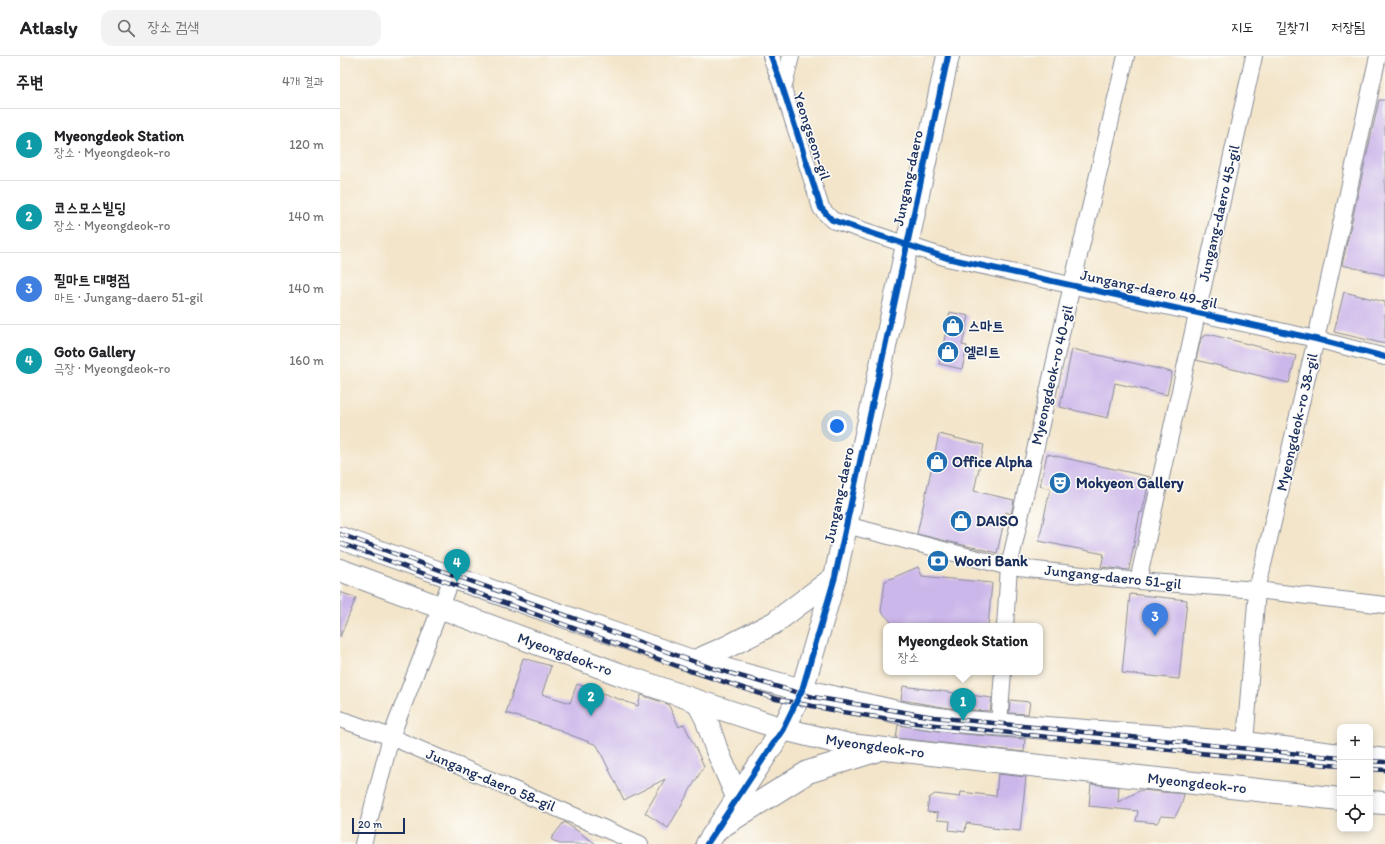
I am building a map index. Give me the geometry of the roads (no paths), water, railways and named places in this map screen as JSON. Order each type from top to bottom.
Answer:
[{"type":"main road","name":"Jungang-daero","points":[[712,837],[783,729],[802,690],[835,577],[948,56]]},
{"type":"main road","points":[[340,538],[693,662],[802,690],[910,715],[954,721],[1245,743],[1337,755]]},
{"type":"main road","name":"Myeongdeok-ro","points":[[340,570],[697,701],[783,729],[849,745],[1337,799]]},
{"type":"main road","points":[[693,662],[727,647],[774,623],[835,577]]},
{"type":"main road","points":[[697,701],[706,718],[716,748],[737,797]]},
{"type":"main road","points":[[712,837],[808,772],[883,749]]},
{"type":"main road","points":[[1373,758],[1385,760]]},
{"type":"main road","points":[[1373,802],[1385,803]]},
{"type":"street","name":"Yeongseon-gil","points":[[771,56],[821,208],[832,220]]},
{"type":"street","points":[[783,89],[791,56]]},
{"type":"street","name":"Myeongdeok-ro 40-gil","points":[[1006,623],[1009,567],[1072,285],[1126,56]]},
{"type":"street","name":"Jungang-daero 45-gil","points":[[1138,581],[1196,312],[1254,56]]},
{"type":"street","name":"Myeongdeok-ro 38-gil","points":[[1245,743],[1257,590],[1316,339],[1378,56]]},
{"type":"street","name":"Jungang-daero 49-gil","points":[[832,220],[947,258],[1316,339],[1385,357]]},
{"type":"street","name":"Jungang-daero 51-gil","points":[[846,525],[1009,567],[1138,581],[1257,590],[1385,604]]},
{"type":"street","points":[[363,844],[391,737],[452,578]]},
{"type":"street","points":[[999,724],[1002,675]]},
{"type":"street","name":"Jungang-daero 58-gil","points":[[340,718],[391,737],[640,844]]},
{"type":"railway","points":[[340,534],[712,668],[813,697],[934,717],[1337,758]]},
{"type":"railway","points":[[340,543],[691,671],[776,699],[843,712],[916,723],[1208,754],[1337,766]]},
{"type":"railway","points":[[1373,761],[1385,762]]},
{"type":"railway","points":[[1373,769],[1385,770]]},
{"type":"place","name":"스마트","points":[[953,326]]},
{"type":"place","name":"엘리트","points":[[948,352]]},
{"type":"place","name":"Office Alpha","points":[[937,462]]},
{"type":"place","name":"Mokyeon Gallery","points":[[1060,483]]},
{"type":"place","name":"DAISO","points":[[961,521]]},
{"type":"place","name":"Woori Bank","points":[[938,561]]},
{"type":"place","name":"Goto Gallery","points":[[457,582]]},
{"type":"place","name":"필마트 대명점","points":[[1155,636]]},
{"type":"place","name":"코스모스빌딩","points":[[591,716]]},
{"type":"place","name":"Myeongdeok Station","points":[[963,721]]}]
